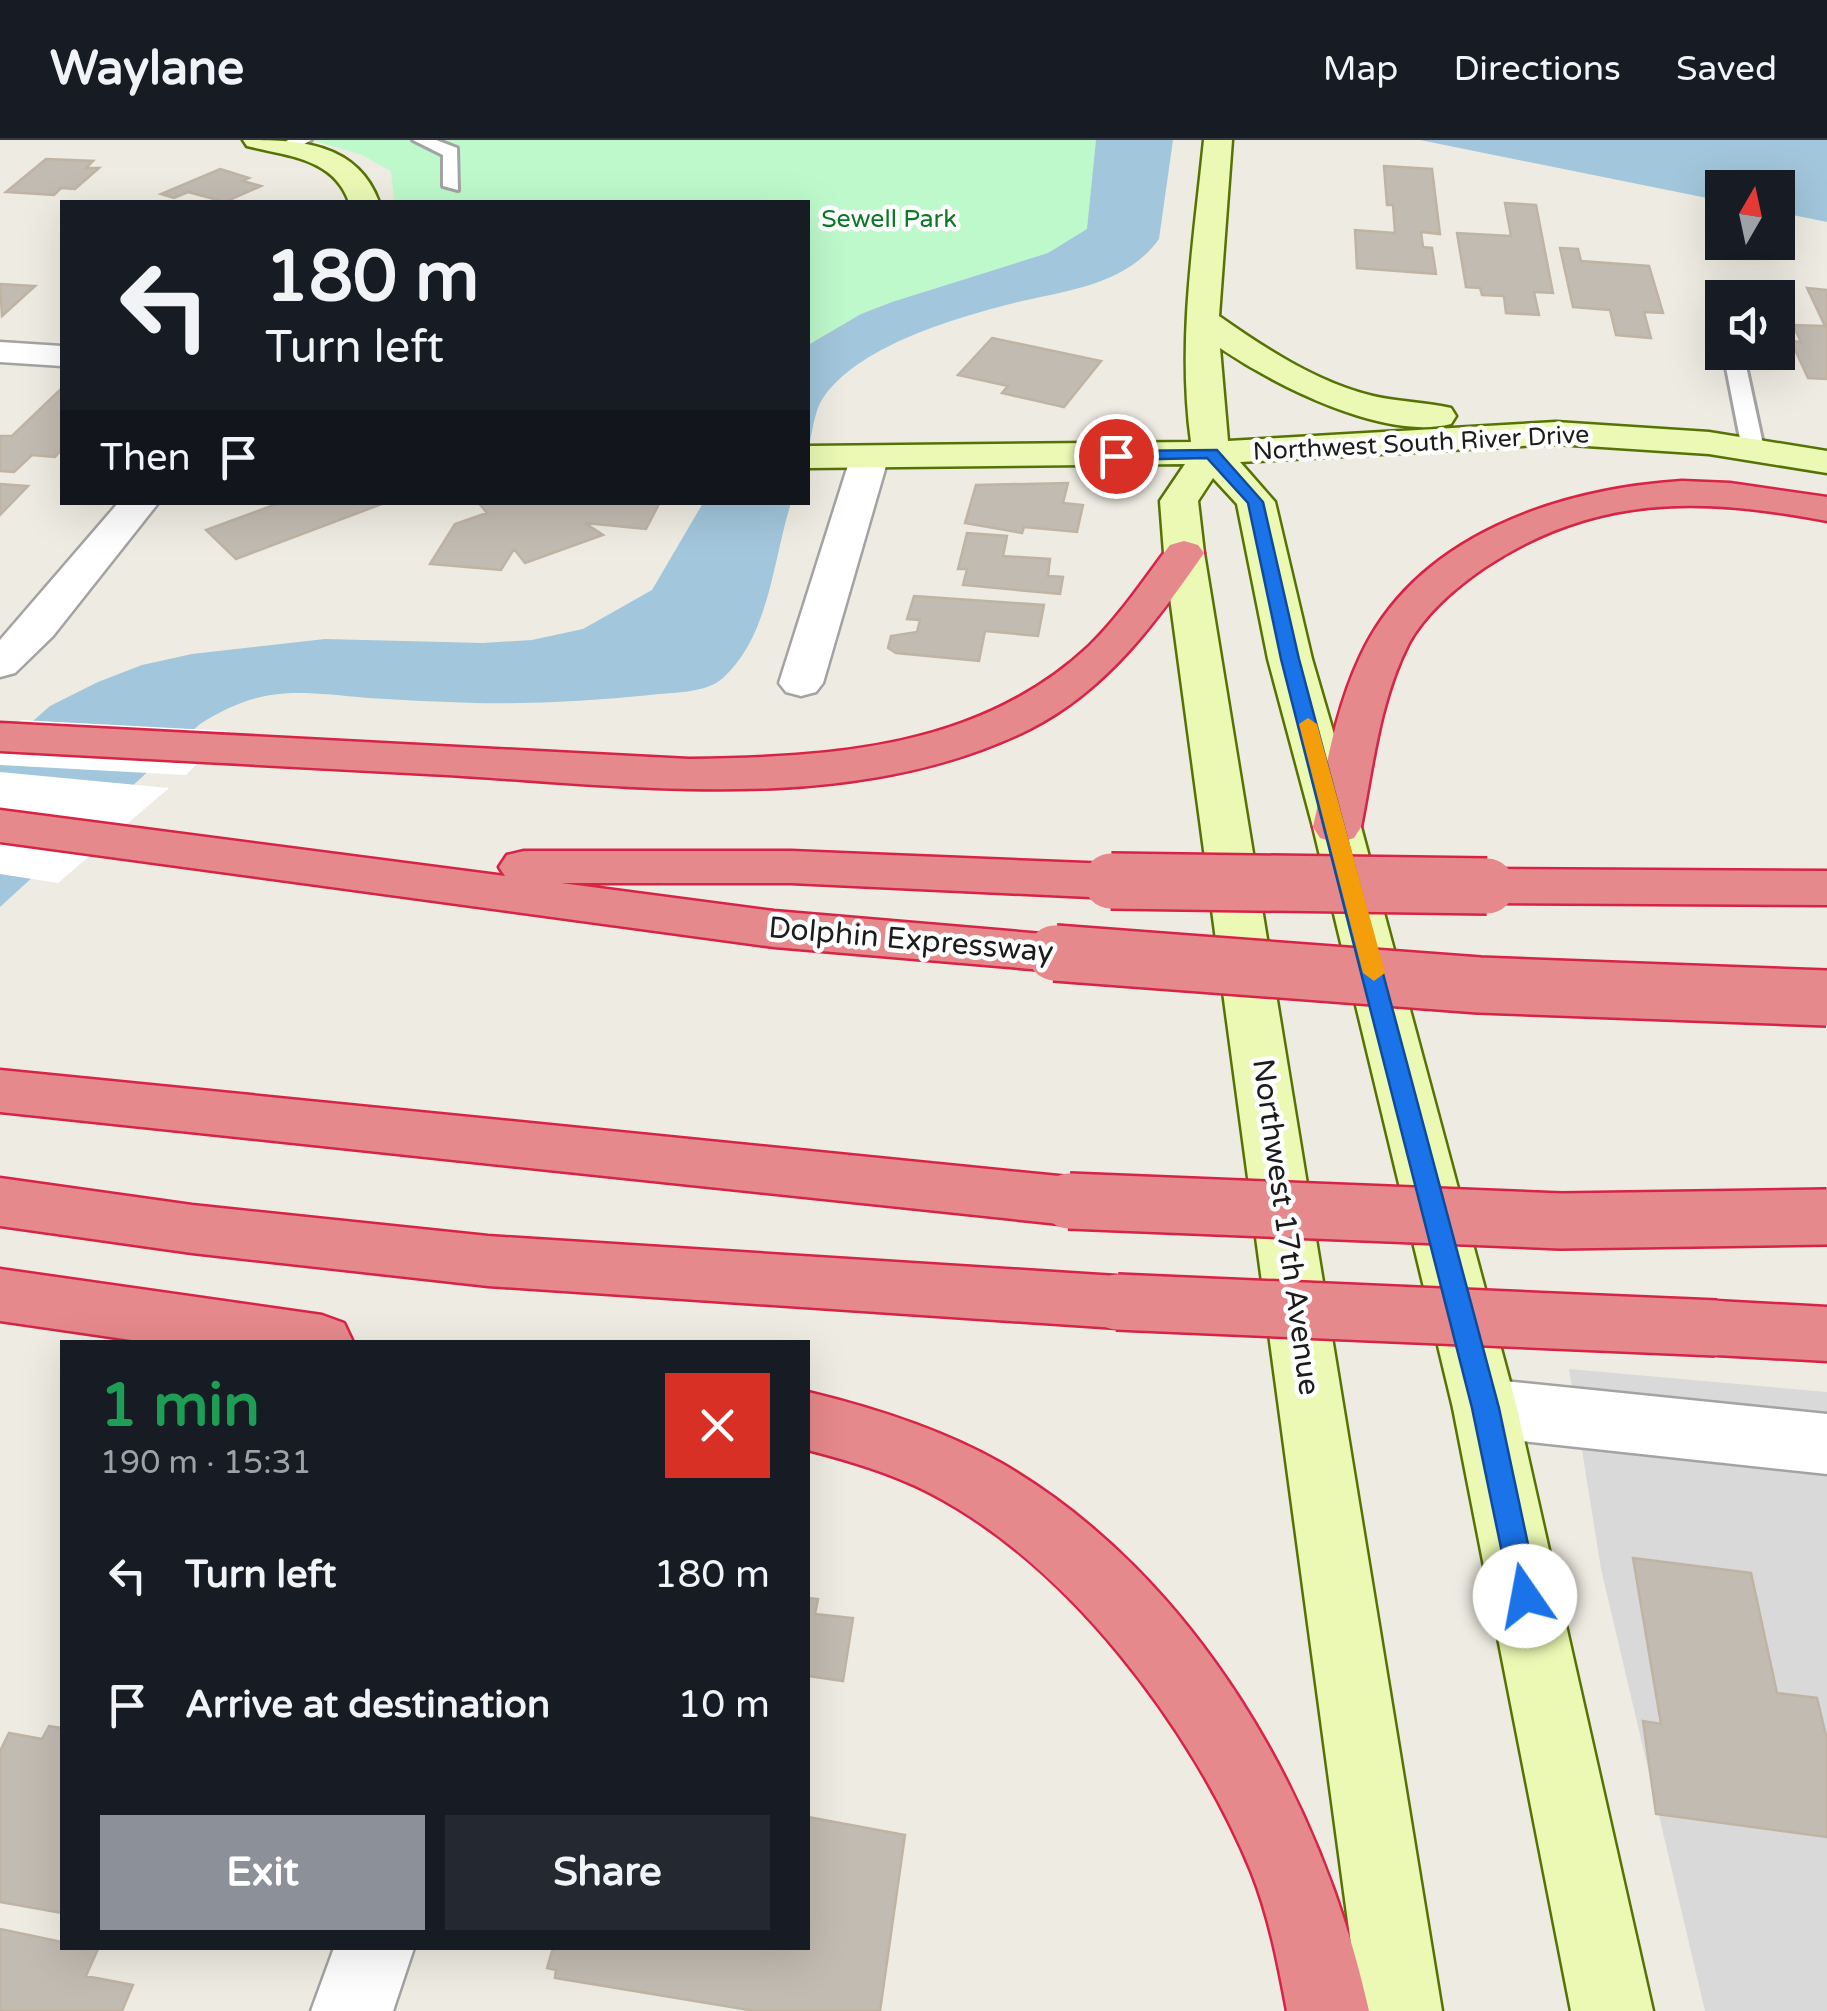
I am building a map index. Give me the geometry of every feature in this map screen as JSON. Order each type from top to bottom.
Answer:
[{"type":"highway","points":[[1337,827],[1359,721],[1381,657],[1402,620],[1433,587],[1482,550],[1517,528],[1613,498],[1683,492],[1737,494],[1827,509]]},
{"type":"highway","points":[[0,737],[689,774],[768,774],[906,755],[964,739],[1012,719],[1064,688],[1104,656],[1184,553]]},
{"type":"highway","name":"Dolphin Expressway","points":[[0,826],[774,929],[1479,985],[1827,998]]},
{"type":"highway","points":[[304,866],[791,867],[1111,881],[1827,888]]},
{"type":"highway","points":[[0,1091],[1069,1201],[1561,1221],[1827,1218]]},
{"type":"highway","points":[[0,1202],[192,1229],[488,1261],[1117,1302],[1827,1334]]},
{"type":"highway","points":[[0,1295],[308,1340]]},
{"type":"highway","points":[[810,1422],[860,1434],[996,1496],[1063,1548],[1132,1620],[1223,1734],[1255,1794],[1301,1899],[1328,2011]]},
{"type":"main road","points":[[257,140],[296,143],[349,175],[359,186],[363,200]]},
{"type":"main road","points":[[1218,140],[1202,320],[1204,406],[1212,453],[1256,502],[1290,659],[1337,827],[1485,1408],[1612,2011]]},
{"type":"main road","points":[[1202,320],[1270,369],[1318,391],[1375,408],[1457,418],[1519,433]]},
{"type":"main road","name":"Northwest South River Drive","points":[[810,457],[1212,453],[1519,433],[1628,436],[1753,449],[1827,462]]},
{"type":"main road","name":"Northwest 17th Avenue","points":[[1212,453],[1179,501],[1184,553],[1401,2011]]},
{"type":"street","points":[[0,352],[60,356]]},
{"type":"street","points":[[801,683],[869,459]]},
{"type":"street","points":[[0,664],[26,640],[140,505]]},
{"type":"street","points":[[1485,1408],[1827,1444]]},
{"type":"street","points":[[352,2011],[373,1950]]},
{"type":"lane","points":[[421,140],[451,152],[452,186]]},
{"type":"lane","points":[[1737,370],[1753,449]]},
{"type":"shaded area","points":[[1569,1369],[1827,1392],[1827,2011],[1705,2011],[1601,1569]]},
{"type":"green space","name":"Sewell Park","points":[[312,140],[1096,140],[1087,230],[1048,253],[861,314],[810,344],[810,200],[394,200],[391,171],[362,155]]},
{"type":"water","points":[[1096,140],[1173,140],[1159,239],[1145,255],[1109,278],[958,319],[881,350],[858,364],[823,398],[810,440],[810,344],[861,314],[1048,253],[1087,229]]},
{"type":"water","points":[[1420,140],[1827,140],[1827,222],[1795,215],[1795,170],[1705,170],[1705,198]]},
{"type":"water","points":[[702,505],[790,505],[768,595],[751,640],[739,660],[716,683],[688,691],[562,702],[462,703],[301,693],[243,702],[200,724],[0,907],[0,750],[50,706],[98,682],[142,665],[192,654],[325,639],[483,643],[532,640],[583,629],[652,590]]},
{"type":"pier","points":[[21,720],[228,731],[186,775],[0,765],[0,739]]},
{"type":"pier","points":[[0,772],[169,788],[58,883],[0,874]]},
{"type":"building","points":[[46,159],[93,161],[86,168],[99,168],[75,189],[61,188],[54,195],[6,192]]},
{"type":"building","points":[[1384,166],[1432,169],[1440,234],[1421,232],[1423,247],[1432,248],[1436,274],[1357,268],[1355,230],[1395,233],[1393,205],[1387,205]]},
{"type":"building","points":[[220,169],[261,186],[230,200],[188,192],[174,198],[161,194]]},
{"type":"building","points":[[1505,203],[1536,205],[1553,293],[1534,292],[1539,315],[1506,313],[1504,296],[1482,295],[1480,288],[1466,287],[1457,233],[1511,236]]},
{"type":"building","points":[[1560,248],[1578,249],[1581,261],[1649,266],[1663,313],[1644,312],[1651,338],[1616,335],[1610,310],[1573,307]]},
{"type":"building","points":[[0,284],[35,286],[2,316]]},
{"type":"building","points":[[1807,288],[1827,290],[1827,379],[1808,378],[1795,350],[1795,341],[1801,342],[1795,325],[1825,326]]},
{"type":"building","points":[[992,338],[1101,361],[1064,407],[1002,393],[1008,386],[958,375]]},
{"type":"building","points":[[60,390],[60,451],[55,457],[32,455],[14,472],[0,471],[0,436],[12,436]]},
{"type":"building","points":[[1068,483],[1063,503],[1083,505],[1077,532],[1024,527],[1022,533],[965,523],[976,485]]},
{"type":"building","points":[[0,484],[28,486],[0,515]]},
{"type":"building","points":[[274,505],[379,505],[236,559],[206,530]]},
{"type":"building","points":[[480,505],[658,505],[646,529],[585,523],[603,535],[525,563],[514,549],[501,570],[430,564],[455,524],[487,513]]},
{"type":"building","points":[[967,533],[1007,536],[1003,556],[1050,559],[1048,576],[1063,577],[1060,594],[963,585],[967,569],[958,569]]},
{"type":"building","points":[[914,596],[1044,605],[1038,636],[985,631],[979,661],[896,653],[888,648],[891,636],[917,632],[920,620],[907,619]]},
{"type":"building","points":[[1633,1558],[1751,1573],[1777,1693],[1817,1698],[1827,1740],[1827,1837],[1656,1814],[1643,1721],[1661,1724]]},
{"type":"building","points":[[810,1598],[818,1599],[815,1614],[853,1618],[843,1681],[810,1676]]},
{"type":"building","points":[[49,1726],[60,1728],[60,1913],[0,1902],[0,1751],[9,1733],[42,1739]]},
{"type":"building","points":[[810,1817],[905,1835],[880,2011],[755,2011],[555,1978],[556,1970],[547,1968],[552,1950],[810,1950]]},
{"type":"building","points":[[0,1929],[60,1942],[60,1950],[98,1950],[86,1976],[133,1985],[122,2011],[0,2011]]},
{"type":"slow traffic","points":[[1308,724],[1374,973]]},
{"type":"route","points":[[1116,456],[1212,453],[1256,502],[1290,659],[1337,827],[1485,1408],[1525,1596]]}]
